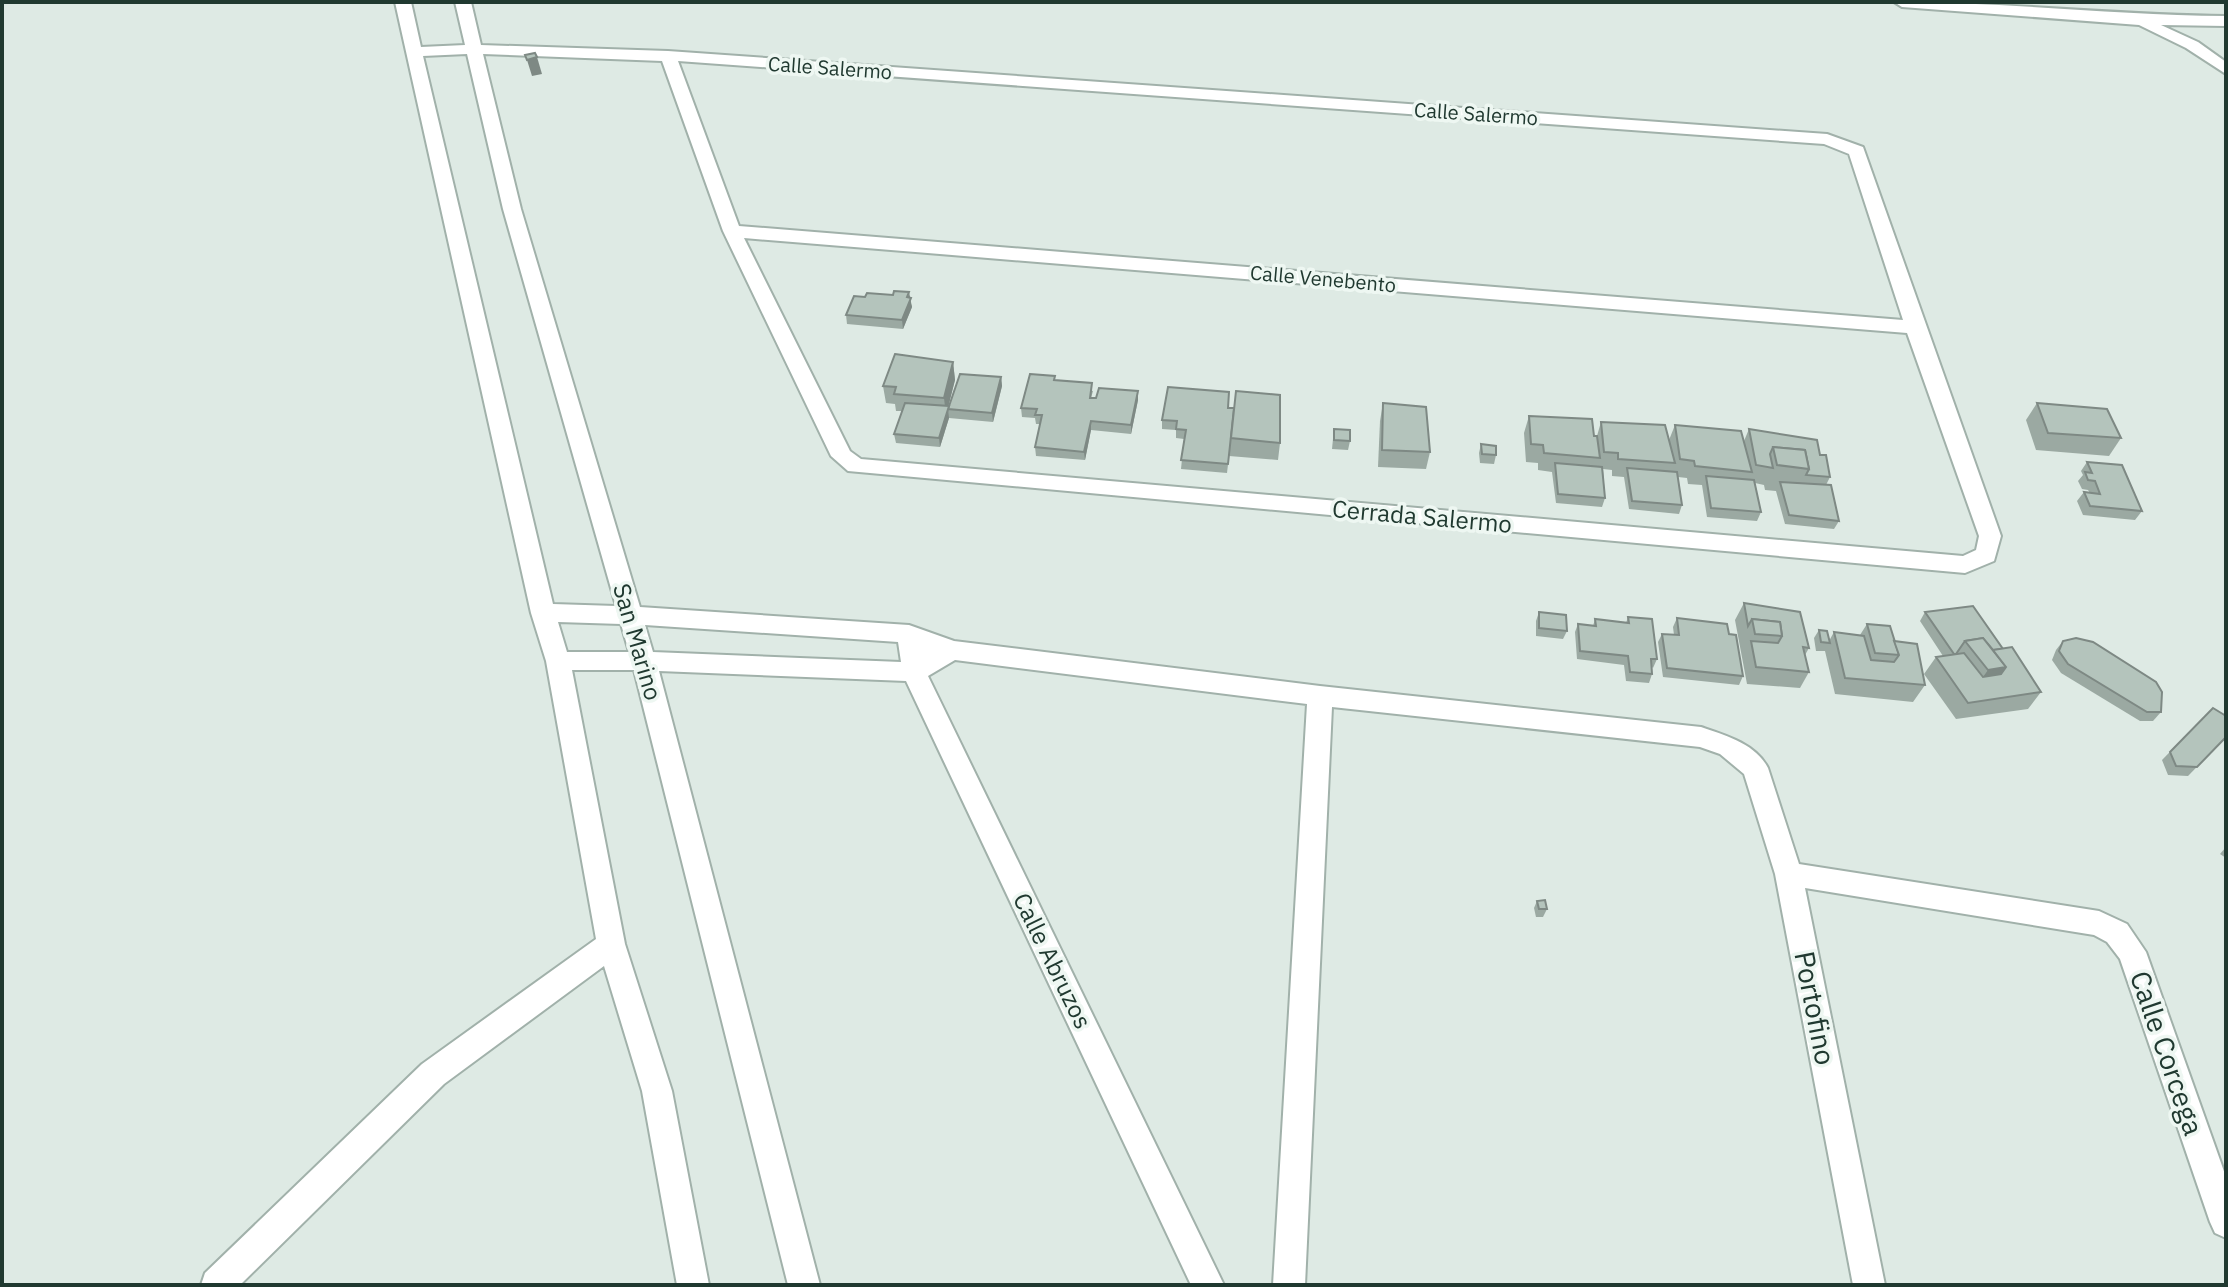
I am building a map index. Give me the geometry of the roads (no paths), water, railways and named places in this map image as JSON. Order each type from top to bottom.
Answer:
[{"type":"street","points":[[403,2],[543,613],[558,661],[611,944],[657,1091],[693,1285]]},
{"type":"street","name":"San Marino","points":[[463,2],[512,209],[644,661],[804,1285]]},
{"type":"street","points":[[1902,2],[2137,20],[2226,21]]},
{"type":"street","points":[[2137,20],[2192,45],[2226,69]]},
{"type":"street","name":"Calle Salermo","points":[[415,52],[474,49],[668,56],[1827,139],[1857,151],[1915,327],[1990,536],[1986,555]]},
{"type":"street","points":[[668,56],[732,231]]},
{"type":"street","name":"Calle Venebento","points":[[732,231],[1915,327]]},
{"type":"street","name":"Cerrada Salermo","points":[[732,231],[842,456],[856,466],[1965,565],[1986,555]]},
{"type":"street","points":[[543,613],[629,615],[909,634],[952,650],[1320,696],[1289,1285]]},
{"type":"street","name":"Calle Abruzos","points":[[909,634],[914,672],[1208,1285]]},
{"type":"street","points":[[558,661],[644,661],[914,672],[952,650]]},
{"type":"street","name":"Portofino","points":[[1320,696],[1701,737],[1729,747],[1755,768],[1789,874],[1869,1285]]},
{"type":"street","name":"Calle Corcega","points":[[1789,874],[2099,923],[2117,933],[2132,952],[2226,1222]]},
{"type":"street","points":[[217,1285],[433,1074],[611,944]]}]
